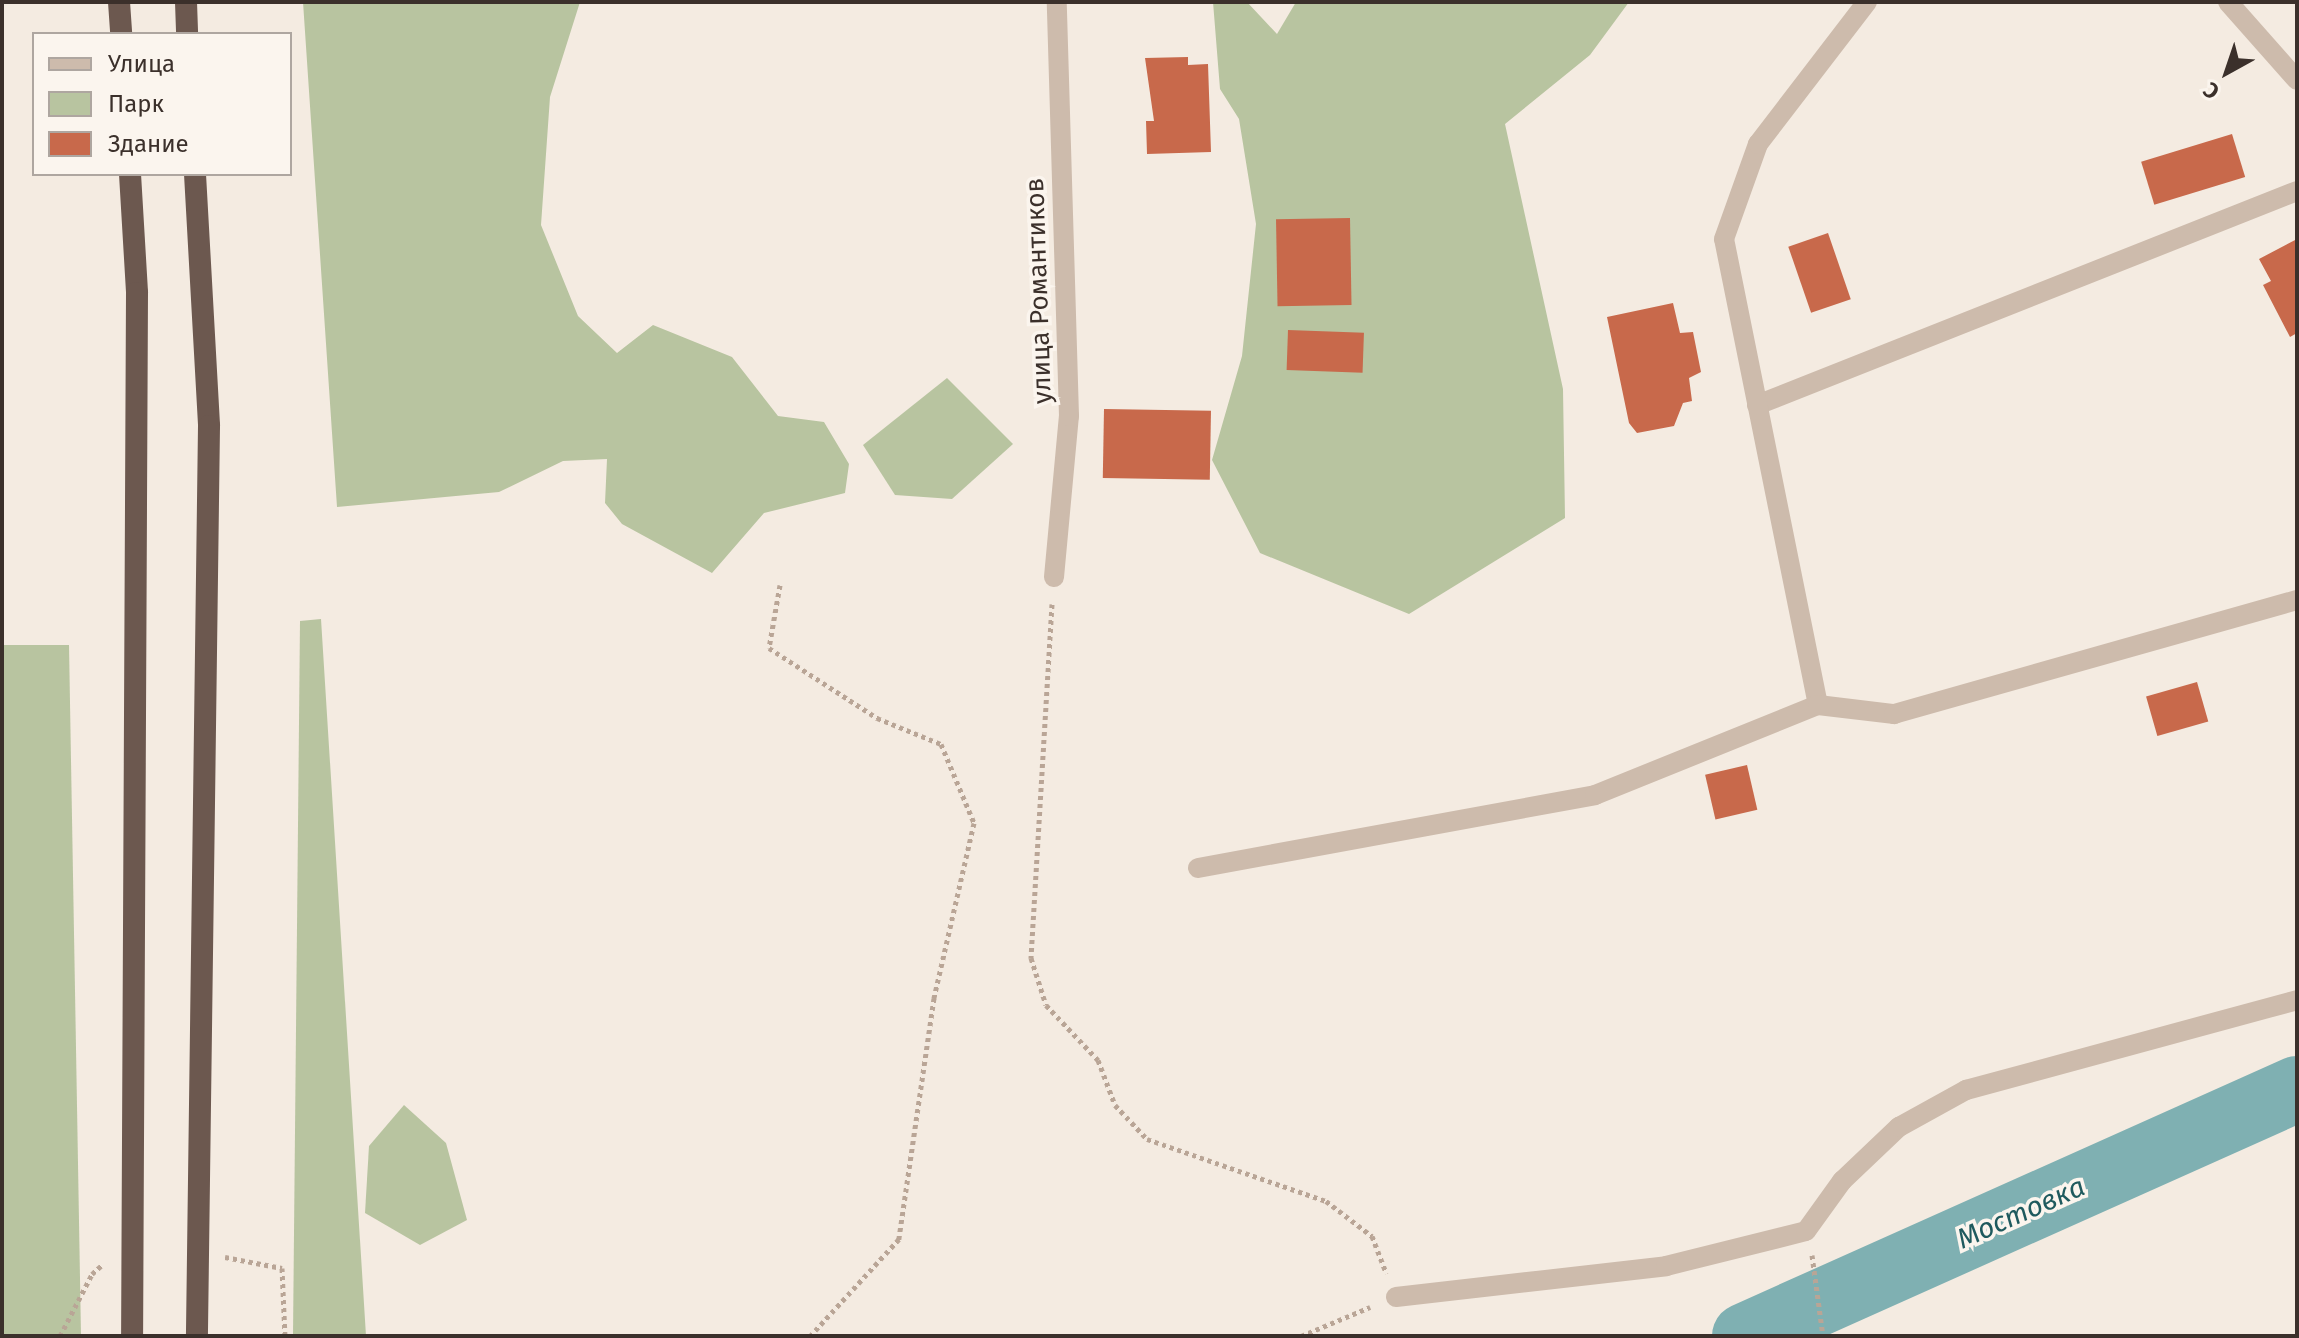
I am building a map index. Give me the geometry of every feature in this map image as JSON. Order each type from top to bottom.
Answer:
[{"type":"highway","points":[[119,2],[121,32]]},
{"type":"highway","points":[[186,2],[187,32]]},
{"type":"highway","points":[[130,176],[137,293],[132,1333]]},
{"type":"highway","points":[[195,176],[209,426],[197,1335]]},
{"type":"street","name":"улица Романтиков","points":[[1054,577],[1069,416],[1057,2]]},
{"type":"street","points":[[1818,705],[1724,239],[1758,144],[1867,2]]},
{"type":"street","points":[[2228,2],[2297,80]]},
{"type":"street","points":[[1757,405],[2297,191]]},
{"type":"street","points":[[1198,868],[1595,795],[1818,705],[1894,714],[2297,600]]},
{"type":"street","points":[[1396,1297],[1666,1266],[1806,1231],[1842,1181],[1899,1127],[1966,1090],[2297,1000]]},
{"type":"path","points":[[1054,577],[1031,958],[1046,1005],[1098,1060],[1115,1105],[1147,1139],[1326,1201],[1372,1236],[1396,1297],[1301,1336]]},
{"type":"path","points":[[780,585],[769,648],[877,718],[941,744],[974,823],[934,998],[899,1239],[810,1336]]},
{"type":"path","points":[[1806,1231],[1823,1336]]},
{"type":"path","points":[[60,1336],[92,1274],[132,1236]]},
{"type":"path","points":[[199,1252],[282,1268],[285,1336]]},
{"type":"green space","points":[[303,2],[580,2],[550,97],[541,225],[578,316],[617,353],[653,325],[732,357],[778,416],[824,422],[849,464],[845,493],[764,513],[712,573],[622,524],[605,503],[607,459],[563,461],[499,492],[337,507]]},
{"type":"green space","points":[[1213,2],[1247,2],[1277,34],[1296,2],[1629,2],[1590,55],[1505,124],[1563,389],[1565,518],[1409,614],[1260,553],[1212,460],[1242,356],[1256,224],[1239,119],[1220,89]]},
{"type":"green space","points":[[947,378],[1013,444],[952,499],[895,495],[863,445]]},
{"type":"green space","points":[[321,619],[366,1336],[293,1336],[300,621]]},
{"type":"green space","points":[[2,645],[69,645],[81,1336],[2,1336]]},
{"type":"green space","points":[[404,1105],[446,1143],[467,1220],[420,1245],[365,1213],[369,1146]]},
{"type":"building","points":[[1188,57],[1188,65],[1208,64],[1211,152],[1147,154],[1146,121],[1154,121],[1145,58]]},
{"type":"building","points":[[2232,134],[2245,177],[2154,205],[2141,162]]},
{"type":"building","points":[[1350,218],[1352,305],[1278,306],[1276,219]]},
{"type":"building","points":[[1828,233],[1851,299],[1811,313],[1788,247]]},
{"type":"building","points":[[2297,239],[2297,333],[2290,337],[2263,285],[2271,281],[2259,259]]},
{"type":"building","points":[[1673,303],[1680,333],[1693,332],[1701,372],[1689,378],[1692,401],[1683,403],[1674,426],[1637,433],[1629,423],[1607,317]]},
{"type":"building","points":[[1288,330],[1364,333],[1363,373],[1287,370]]},
{"type":"building","points":[[1104,409],[1211,411],[1210,480],[1103,478]]},
{"type":"building","points":[[2197,682],[2208,721],[2157,736],[2146,697]]},
{"type":"building","points":[[1747,765],[1757,810],[1715,819],[1705,775]]},
{"type":"waterway","name":"Мостовка","points":[[1745,1336],[2297,1089]]}]
